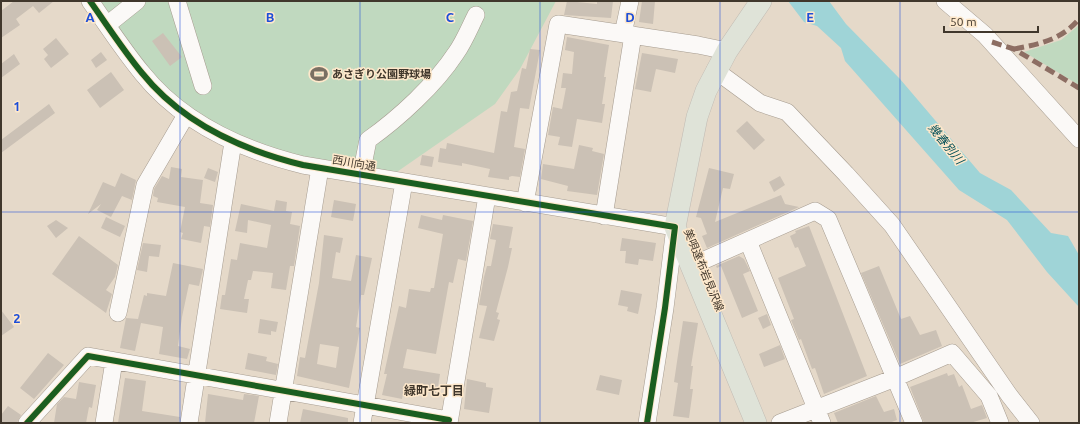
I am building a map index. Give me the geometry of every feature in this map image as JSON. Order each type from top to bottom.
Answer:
[{"type":"main road","name":"美唄達布岩見沢線","points":[[756,423],[675,227],[697,117],[715,70],[761,1]]},
{"type":"street","name":"西川向通","points":[[90,1],[142,74],[171,103],[186,115],[233,142],[283,160],[320,168],[675,227]]},
{"type":"street","points":[[107,25],[137,1]]},
{"type":"street","points":[[177,1],[203,86]]},
{"type":"street","points":[[604,216],[628,34],[630,1]]},
{"type":"street","points":[[945,1],[985,35],[1079,139]]},
{"type":"street","points":[[361,175],[368,140],[381,131],[431,84],[457,53],[476,15]]},
{"type":"street","points":[[525,203],[558,24],[727,51]]},
{"type":"street","points":[[715,70],[760,103],[788,112],[892,225],[1009,395],[1031,423]]},
{"type":"street","points":[[118,313],[145,185],[186,115]]},
{"type":"street","points":[[189,423],[233,142]]},
{"type":"street","points":[[278,423],[320,168]]},
{"type":"street","points":[[362,423],[404,182]]},
{"type":"street","points":[[27,423],[88,356],[196,374],[449,421],[487,196]]},
{"type":"street","points":[[691,266],[815,211],[828,218],[914,423]]},
{"type":"street","points":[[647,423],[665,308],[675,227]]},
{"type":"street","points":[[748,241],[819,416]]},
{"type":"street","points":[[780,423],[819,416],[895,378],[952,353],[989,396],[1000,423]]},
{"type":"street","points":[[104,423],[114,361]]},
{"type":"green space","points":[[94,1],[556,1],[520,69],[495,104],[391,176],[329,165],[242,140],[172,97]]},
{"type":"green space","points":[[1079,25],[1079,85],[1024,52],[1061,40]]},
{"type":"water","name":"幾春別川","points":[[788,1],[829,1],[846,24],[900,79],[980,173],[1011,190],[1051,233],[1068,236],[1079,255],[1079,307],[1047,272],[1007,220],[959,190],[845,61],[841,48],[817,26],[804,22]]},
{"type":"building","points":[[14,1],[54,1],[39,13],[33,6],[16,19],[20,25],[1,38],[1,11]]},
{"type":"building","points":[[567,1],[597,4],[597,1],[613,1],[611,18],[564,15]]},
{"type":"building","points":[[642,1],[655,1],[653,24],[639,22]]},
{"type":"building","points":[[163,33],[182,57],[170,66],[152,41]]},
{"type":"building","points":[[567,37],[609,45],[604,77],[606,77],[602,104],[605,104],[602,123],[577,119],[572,147],[558,145],[560,137],[548,135],[553,107],[562,109],[566,88],[561,88],[563,73],[572,74],[574,52],[565,50]]},
{"type":"building","points":[[56,38],[69,54],[51,68],[44,59],[48,55],[43,49]]},
{"type":"building","points":[[530,49],[540,50],[529,109],[520,108],[514,147],[525,149],[520,177],[512,176],[509,177],[509,180],[488,177],[490,169],[462,163],[462,166],[438,162],[440,148],[446,149],[447,143],[494,153],[501,111],[507,112],[511,92],[517,91],[522,68],[526,69]]},
{"type":"building","points":[[101,52],[107,60],[96,68],[91,60]]},
{"type":"building","points":[[642,53],[678,59],[675,73],[656,69],[651,92],[635,89]]},
{"type":"building","points":[[14,54],[20,64],[1,78],[1,64]]},
{"type":"building","points":[[111,72],[124,90],[100,108],[87,90]]},
{"type":"building","points":[[49,104],[55,113],[1,153],[1,140]]},
{"type":"building","points":[[747,121],[765,140],[754,150],[736,131]]},
{"type":"building","points":[[579,145],[593,148],[592,151],[604,154],[597,195],[567,191],[568,186],[541,179],[543,164],[574,169]]},
{"type":"building","points":[[422,155],[434,157],[432,167],[420,165]]},
{"type":"building","points":[[171,167],[182,169],[181,177],[203,180],[200,203],[213,205],[210,227],[204,226],[201,243],[181,239],[183,233],[180,232],[185,207],[157,202],[158,198],[153,196],[154,189],[162,176],[169,179]]},
{"type":"building","points":[[208,168],[218,172],[215,182],[204,178]]},
{"type":"building","points":[[709,168],[734,174],[730,189],[723,188],[715,222],[781,195],[785,204],[799,207],[707,248],[702,236],[707,234],[701,218],[696,217]]},
{"type":"building","points":[[121,173],[136,180],[132,200],[122,196],[111,217],[97,210],[101,204],[88,214],[103,182],[115,187]]},
{"type":"building","points":[[780,176],[785,185],[774,192],[769,182]]},
{"type":"building","points":[[276,200],[287,202],[286,211],[292,212],[290,224],[300,226],[294,266],[290,266],[286,290],[271,288],[273,273],[253,271],[251,280],[248,280],[244,299],[249,299],[247,313],[220,309],[222,295],[225,295],[231,259],[237,260],[240,243],[267,248],[271,225],[248,220],[247,233],[235,231],[241,204],[274,211]]},
{"type":"building","points":[[334,200],[356,204],[353,221],[331,217]]},
{"type":"building","points":[[421,215],[442,220],[443,215],[473,221],[466,261],[458,259],[453,283],[449,282],[436,354],[407,349],[403,368],[440,374],[437,394],[404,389],[402,399],[382,395],[387,374],[384,374],[399,306],[406,308],[409,289],[430,292],[431,288],[434,288],[443,234],[418,228]]},
{"type":"building","points":[[106,217],[125,226],[120,237],[101,228]]},
{"type":"building","points":[[56,220],[68,228],[56,238],[47,226]]},
{"type":"building","points":[[493,224],[513,227],[509,248],[512,248],[496,312],[499,313],[497,319],[500,320],[494,341],[479,338],[487,306],[479,305],[484,277],[487,266],[491,266],[496,240],[490,239]]},
{"type":"building","points":[[809,226],[867,376],[824,394],[815,368],[812,369],[801,339],[799,340],[791,320],[794,319],[778,278],[806,266],[798,247],[795,248],[790,236],[796,233],[795,231]]},
{"type":"building","points":[[324,235],[343,238],[340,253],[336,252],[332,278],[351,281],[356,255],[372,258],[364,295],[361,295],[356,327],[360,328],[349,388],[297,376],[300,357],[305,358],[319,283]],"holes":[[[320,344],[339,347],[336,368],[317,364]]]},
{"type":"building","points":[[79,236],[118,265],[115,277],[106,290],[112,294],[106,313],[52,274]]},
{"type":"building","points":[[622,238],[656,243],[653,261],[639,259],[638,265],[625,263],[626,251],[620,251]]},
{"type":"building","points":[[143,243],[161,245],[159,257],[149,256],[147,272],[137,270]]},
{"type":"building","points":[[739,256],[744,259],[750,271],[743,274],[758,311],[742,318],[721,266],[717,268],[716,266]]},
{"type":"building","points":[[173,263],[203,269],[199,286],[189,284],[182,317],[178,346],[190,349],[187,359],[159,354],[163,327],[141,323],[135,351],[120,348],[126,318],[138,319],[144,295],[147,296],[147,293],[166,296]]},
{"type":"building","points":[[879,266],[901,319],[910,316],[920,335],[936,330],[942,346],[900,364],[861,273]]},
{"type":"building","points":[[621,290],[642,294],[638,314],[627,311],[628,307],[618,305]]},
{"type":"building","points":[[1,310],[14,327],[1,336]]},
{"type":"building","points":[[767,314],[771,325],[763,329],[758,318]]},
{"type":"building","points":[[260,319],[278,322],[276,332],[271,331],[271,335],[258,333]]},
{"type":"building","points":[[683,321],[698,323],[691,366],[693,366],[690,389],[693,389],[689,418],[673,416],[678,383],[674,382]]},
{"type":"building","points":[[780,345],[785,359],[764,367],[759,354]]},
{"type":"building","points":[[48,353],[64,365],[34,399],[20,388]]},
{"type":"building","points":[[248,353],[267,357],[266,361],[278,364],[276,375],[245,369]]},
{"type":"building","points":[[947,373],[948,376],[954,374],[959,387],[962,385],[971,409],[982,405],[987,418],[970,423],[924,423],[910,387]]},
{"type":"building","points":[[600,375],[622,380],[619,395],[596,390]]},
{"type":"building","points":[[125,378],[146,381],[142,411],[180,417],[179,423],[118,423]]},
{"type":"building","points":[[467,379],[486,383],[486,387],[493,388],[489,413],[464,409]]},
{"type":"building","points":[[79,382],[96,385],[92,408],[89,407],[86,423],[54,423],[57,404],[64,397],[76,399]]},
{"type":"building","points":[[208,394],[243,400],[244,394],[259,396],[254,423],[205,423]]},
{"type":"building","points":[[876,396],[884,412],[894,409],[897,420],[889,423],[838,423],[834,413]]},
{"type":"building","points":[[8,406],[21,415],[17,423],[1,423],[1,415]]},
{"type":"building","points":[[303,409],[348,418],[348,423],[300,423]]},
{"type":"marked path","points":[[1014,49],[1050,40],[1065,32],[1079,19]]},
{"type":"marked path","points":[[992,42],[1014,49],[1079,88]]},
{"type":"cycle path","points":[[90,1],[128,55],[158,91],[194,120],[215,132],[258,151],[303,165],[675,227],[665,308],[647,423]]},
{"type":"cycle path","points":[[27,423],[88,356],[449,420]]},
{"type":"place","name":"あさぎり公園野球場","points":[[319,74]]},
{"type":"district","name":"緑町七丁目","points":[[434,391]]}]
